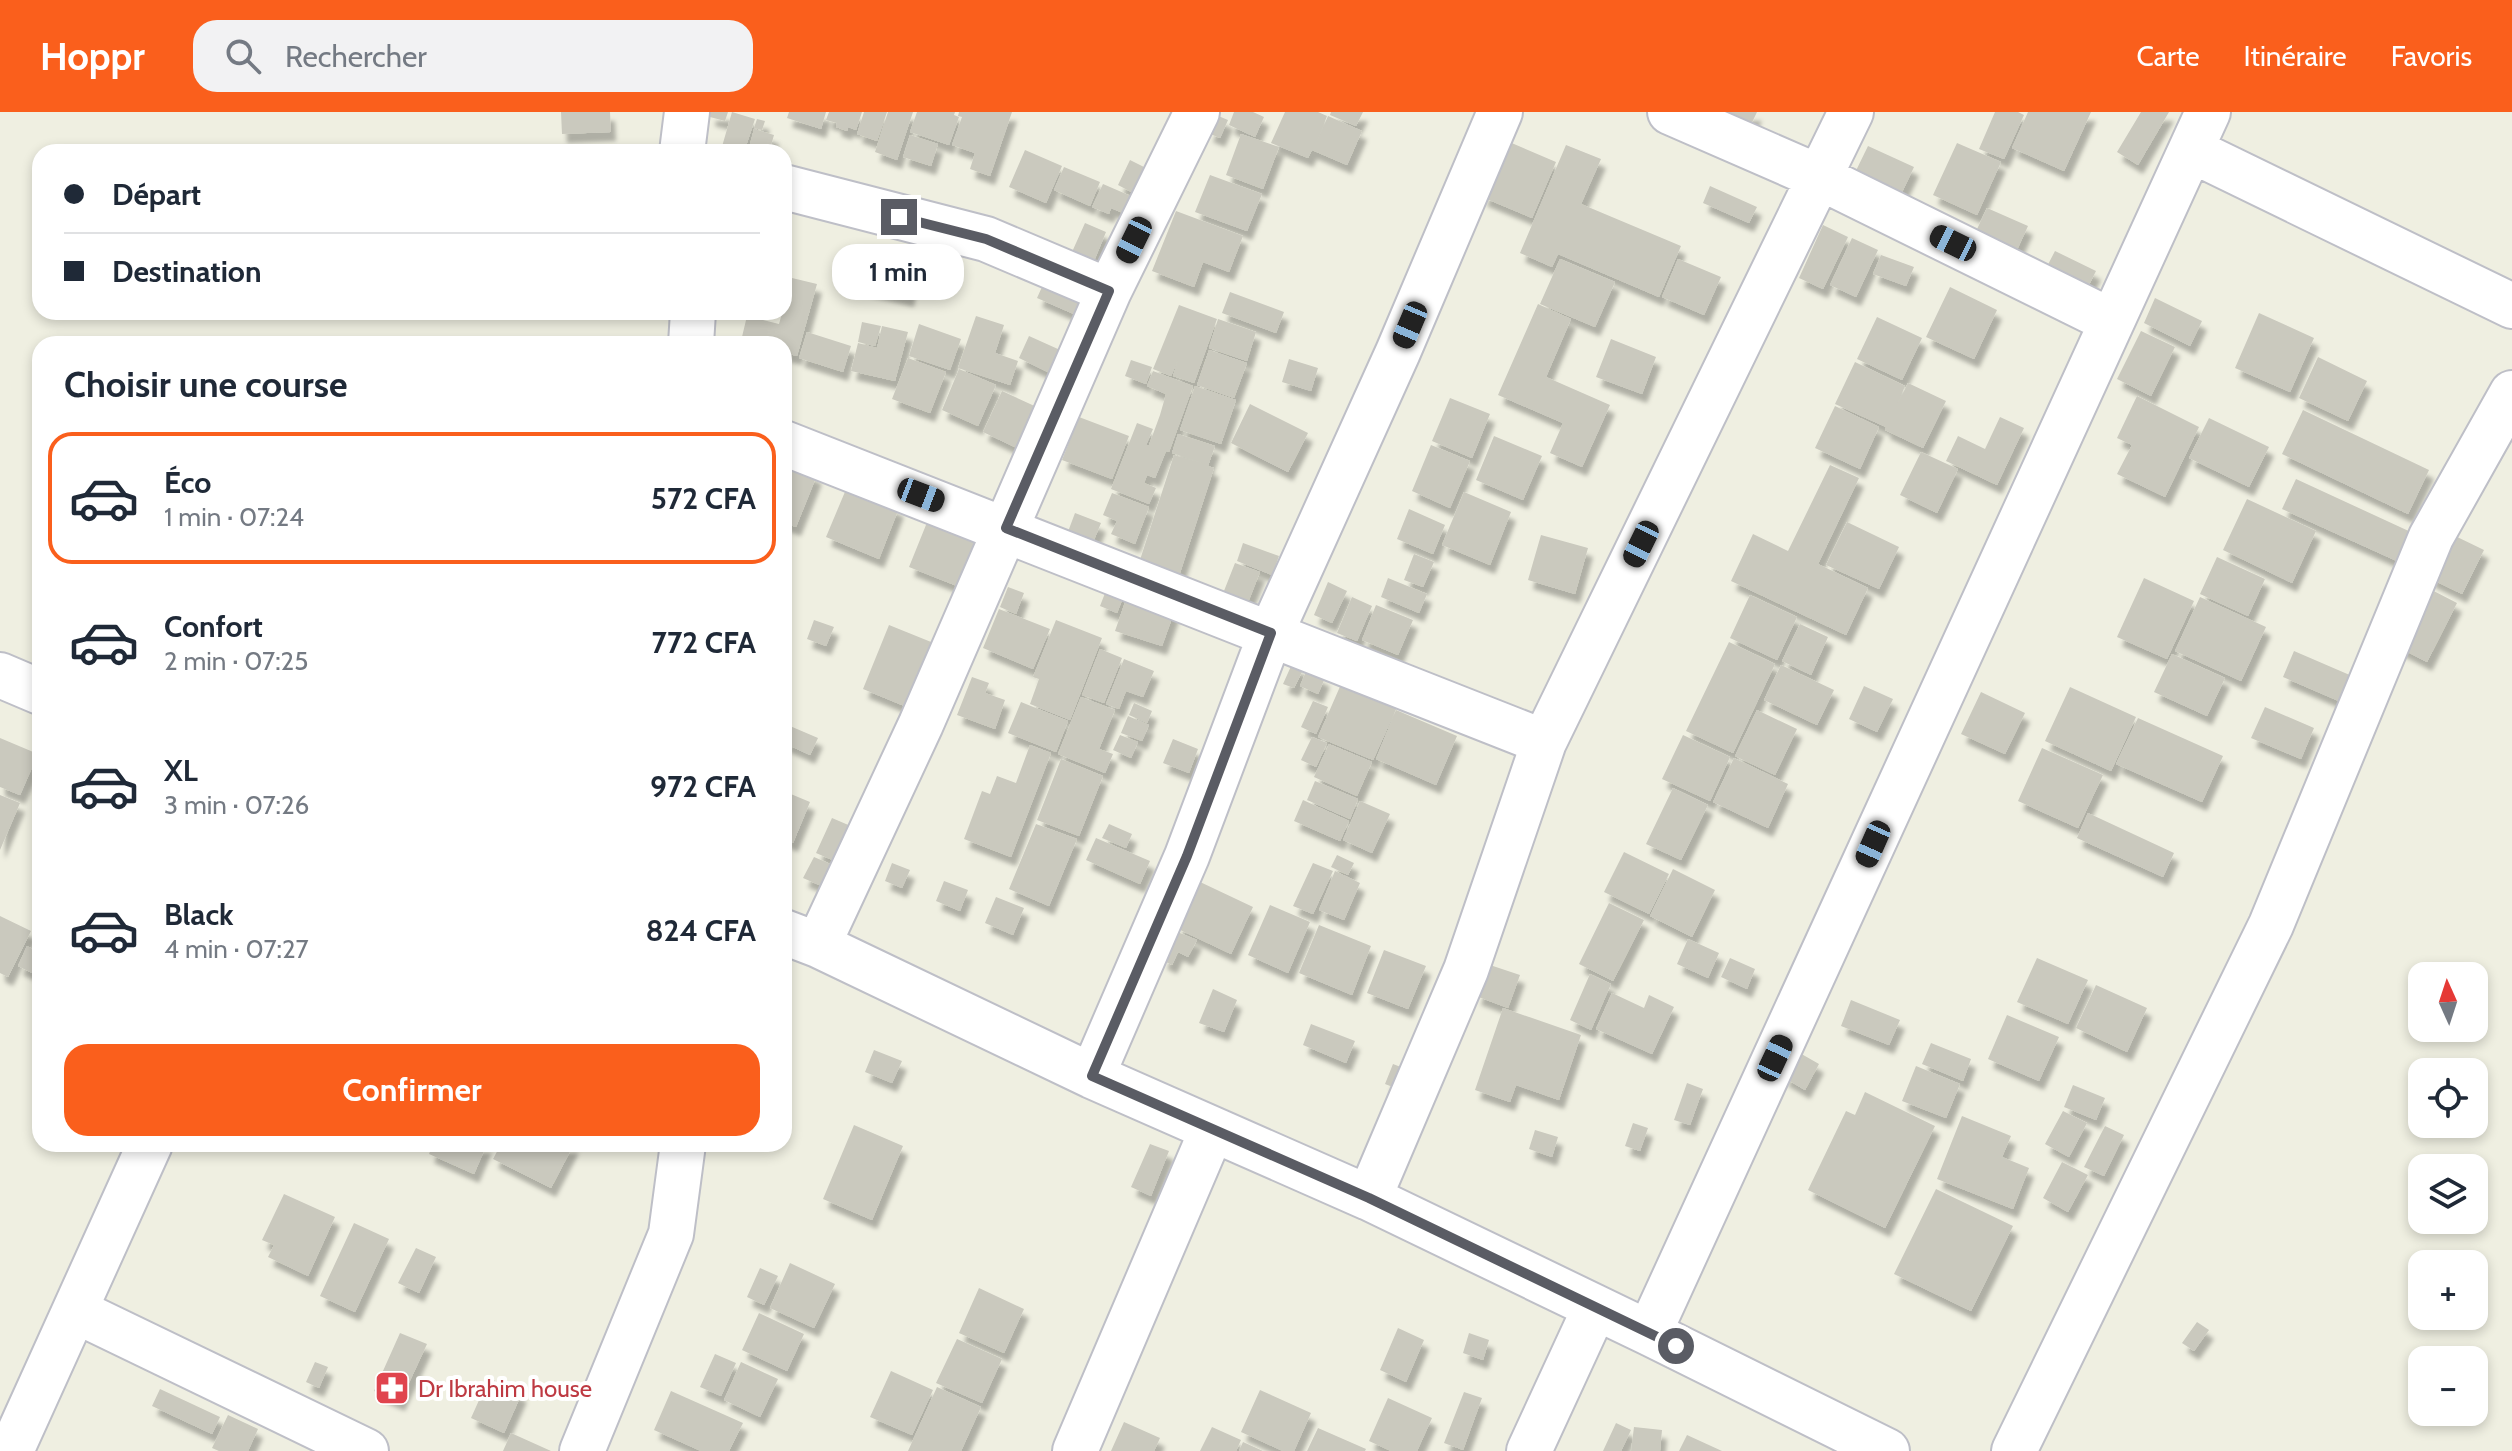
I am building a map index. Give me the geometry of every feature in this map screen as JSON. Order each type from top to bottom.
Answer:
[{"type":"street","points":[[683,144],[687,112]]},
{"type":"street","points":[[1197,112],[1109,291],[921,724],[801,938],[1092,1076],[1369,1198],[1887,1451]]},
{"type":"street","points":[[1092,1076],[1187,856],[1271,633],[1392,366],[1500,112]]},
{"type":"street","points":[[1670,112],[1821,178],[2111,321]]},
{"type":"street","points":[[1369,1198],[1466,970],[1544,742],[1851,112]]},
{"type":"street","points":[[1649,1333],[2200,131],[2512,306]]},
{"type":"street","points":[[792,189],[986,239],[1109,291]]},
{"type":"street","points":[[2014,1451],[2271,925],[2431,537],[2512,393]]},
{"type":"street","points":[[792,446],[1544,742]]},
{"type":"street","points":[[0,675],[32,689]]},
{"type":"street","points":[[1075,1451],[1212,1130]]},
{"type":"street","points":[[11,1451],[15,1402],[76,1311],[146,1152]]},
{"type":"street","points":[[582,1451],[671,1234],[682,1152]]},
{"type":"street","points":[[1529,1451],[1595,1308]]},
{"type":"street","points":[[76,1311],[366,1451]]},
{"type":"building","points":[[561,112],[610,112],[611,132],[562,134]]},
{"type":"building","points":[[711,112],[728,112],[725,121],[710,117]]},
{"type":"building","points":[[732,112],[755,119],[747,144],[723,144]]},
{"type":"building","points":[[789,112],[826,112],[821,129],[787,118]]},
{"type":"building","points":[[829,112],[862,112],[856,130],[848,127],[847,131],[836,127],[837,123],[826,120]]},
{"type":"building","points":[[864,112],[887,112],[877,141],[857,134]]},
{"type":"building","points":[[888,112],[913,112],[897,160],[875,152]]},
{"type":"building","points":[[917,112],[955,112],[954,115],[959,117],[949,145],[910,132]]},
{"type":"building","points":[[959,112],[1012,112],[990,176],[970,169],[975,153],[952,145],[962,117],[958,116]]},
{"type":"building","points":[[1234,112],[1253,112],[1264,117],[1255,137],[1229,125]]},
{"type":"building","points":[[1285,112],[1318,112],[1327,116],[1316,144],[1328,116],[1362,131],[1347,165],[1312,150],[1308,158],[1271,143]]},
{"type":"building","points":[[1331,112],[1363,112],[1356,126],[1330,115]]},
{"type":"building","points":[[1691,112],[1757,112],[1745,137]]},
{"type":"building","points":[[1995,112],[2024,115],[2004,159],[1979,149]]},
{"type":"building","points":[[2028,112],[2091,112],[2064,171],[2012,148]]},
{"type":"building","points":[[2141,112],[2169,112],[2138,165],[2117,152]]},
{"type":"building","points":[[1216,115],[1228,120],[1220,138],[1208,133]]},
{"type":"building","points":[[757,119],[765,121],[762,130],[754,128]]},
{"type":"building","points":[[754,129],[774,135],[771,144],[750,144]]},
{"type":"building","points":[[1241,134],[1279,147],[1263,189],[1226,175]]},
{"type":"building","points":[[910,135],[938,144],[931,166],[903,157]]},
{"type":"building","points":[[1507,141],[1556,162],[1532,218],[1482,197]]},
{"type":"building","points":[[1957,143],[2001,162],[1977,215],[1933,195]]},
{"type":"building","points":[[1566,145],[1601,159],[1581,204],[1681,246],[1659,297],[1558,254],[1552,267],[1520,253]]},
{"type":"building","points":[[1868,146],[1914,167],[1895,207],[1849,185]]},
{"type":"building","points":[[1025,150],[1062,166],[1046,203],[1009,187]]},
{"type":"building","points":[[1130,160],[1152,171],[1139,196],[1118,185]]},
{"type":"building","points":[[1064,167],[1100,182],[1090,206],[1054,190]]},
{"type":"building","points":[[1210,175],[1262,194],[1247,231],[1195,212]]},
{"type":"building","points":[[1103,184],[1140,200],[1123,213],[1111,208],[1109,214],[1092,207]]},
{"type":"building","points":[[1710,186],[1757,207],[1749,223],[1703,203]]},
{"type":"building","points":[[1987,208],[2028,226],[2010,265],[1969,246]]},
{"type":"building","points":[[1176,211],[1243,236],[1229,272],[1203,262],[1194,287],[1152,271]]},
{"type":"building","points":[[1085,223],[1106,232],[1094,261],[1072,252]]},
{"type":"building","points":[[1823,225],[1848,237],[1823,289],[1799,278]]},
{"type":"building","points":[[1852,238],[1878,250],[1856,297],[1830,285]]},
{"type":"building","points":[[2055,251],[2096,271],[2082,299],[2041,278]]},
{"type":"building","points":[[1881,255],[1914,267],[1906,286],[1873,274]]},
{"type":"building","points":[[1560,259],[1615,282],[1595,327],[1540,304]]},
{"type":"building","points":[[1678,259],[1721,277],[1704,315],[1662,297]]},
{"type":"building","points":[[871,264],[914,272],[909,298],[866,288]]},
{"type":"building","points":[[792,278],[817,284],[797,356],[792,355],[792,336],[742,336],[746,320],[779,324],[780,320],[792,320]]},
{"type":"building","points":[[1046,278],[1092,299],[1083,318],[1037,298]]},
{"type":"building","points":[[1950,287],[1997,310],[1974,359],[1926,337]]},
{"type":"building","points":[[1230,292],[1284,312],[1276,333],[1222,313]]},
{"type":"building","points":[[2155,298],[2202,321],[2190,346],[2144,323]]},
{"type":"building","points":[[1538,304],[1571,319],[1546,377],[1610,405],[1582,467],[1550,453],[1563,423],[1498,395]]},
{"type":"building","points":[[1179,305],[1217,319],[1194,383],[1173,376],[1178,360],[1171,376],[1153,369]]},
{"type":"building","points":[[2259,313],[2314,338],[2290,392],[2235,368]]},
{"type":"building","points":[[976,316],[1004,325],[995,353],[1018,361],[1010,385],[958,368]]},
{"type":"building","points":[[1877,317],[1922,338],[1902,380],[1857,359]]},
{"type":"building","points":[[1218,319],[1256,332],[1247,361],[1209,348]]},
{"type":"building","points":[[862,322],[881,326],[875,346],[858,342]]},
{"type":"building","points":[[919,324],[961,339],[950,370],[909,356]]},
{"type":"building","points":[[882,326],[908,332],[895,381],[851,371],[858,343],[877,348]]},
{"type":"building","points":[[2141,331],[2175,347],[2151,396],[2117,379]]},
{"type":"building","points":[[807,332],[851,346],[843,372],[799,358]]},
{"type":"building","points":[[1029,336],[1069,354],[1058,377],[1019,358]]},
{"type":"building","points":[[1611,339],[1656,357],[1642,394],[1596,377]]},
{"type":"building","points":[[1209,350],[1247,363],[1234,398],[1197,385]]},
{"type":"building","points":[[2318,357],[2367,381],[2348,421],[2299,398]]},
{"type":"building","points":[[908,358],[946,372],[930,413],[892,399]]},
{"type":"building","points":[[1289,359],[1318,368],[1311,391],[1282,382]]},
{"type":"building","points":[[1131,360],[1152,367],[1146,384],[1125,376]]},
{"type":"building","points":[[1855,362],[1905,386],[1896,407],[1908,383],[1946,401],[1923,448],[1835,404]]},
{"type":"building","points":[[959,369],[996,385],[978,426],[942,410]]},
{"type":"building","points":[[1153,371],[1193,386],[1169,452],[1166,451],[1155,478],[1147,475],[1144,483],[1156,488],[1149,504],[1111,489],[1137,423],[1153,429],[1146,445],[1149,445],[1160,415],[1166,394],[1147,386]]},
{"type":"building","points":[[1195,386],[1236,400],[1221,444],[1180,430]]},
{"type":"building","points":[[1002,391],[1041,409],[1021,450],[983,432]]},
{"type":"building","points":[[2137,396],[2199,427],[2165,497],[2117,474],[2132,445],[2117,438]]},
{"type":"building","points":[[1450,398],[1490,414],[1472,458],[1432,441]]},
{"type":"building","points":[[1250,404],[1308,433],[1288,472],[1231,443]]},
{"type":"building","points":[[1835,406],[1879,427],[1860,469],[1815,448]]},
{"type":"building","points":[[2303,410],[2429,470],[2408,514],[2282,454]]},
{"type":"building","points":[[1079,417],[1129,436],[1112,479],[1062,460]]},
{"type":"building","points":[[2000,417],[2024,428],[1997,485],[1946,461],[1958,436],[1985,449]]},
{"type":"building","points":[[2209,418],[2269,447],[2249,487],[2189,458]]},
{"type":"building","points":[[1178,434],[1215,446],[1208,466],[1214,468],[1179,576],[1139,563],[1174,455],[1205,464],[1172,453]]},
{"type":"building","points":[[1494,436],[1542,456],[1523,500],[1476,480]]},
{"type":"building","points":[[1431,445],[1470,461],[1450,508],[1412,491]]},
{"type":"building","points":[[1921,452],[1958,469],[1937,513],[1900,495]]},
{"type":"building","points":[[792,465],[817,475],[796,527],[792,526]]},
{"type":"building","points":[[1830,465],[1859,478],[1818,564],[1868,588],[1846,635],[1731,581],[1753,534],[1788,551]]},
{"type":"building","points":[[2296,479],[2413,533],[2399,562],[2282,509]]},
{"type":"building","points":[[847,487],[899,508],[879,559],[826,537]]},
{"type":"building","points":[[1464,492],[1511,512],[1490,565],[1442,545]]},
{"type":"building","points":[[1112,493],[1149,507],[1135,544],[1111,534],[1117,521],[1103,515]]},
{"type":"building","points":[[2247,499],[2316,531],[2292,583],[2223,550]]},
{"type":"building","points":[[1409,509],[1445,525],[1433,554],[1397,539]]},
{"type":"building","points":[[1075,513],[1101,523],[1091,547],[1066,537]]},
{"type":"building","points":[[930,515],[983,536],[962,588],[909,567]]},
{"type":"building","points":[[1847,522],[1899,547],[1879,589],[1826,565]]},
{"type":"building","points":[[2451,534],[2484,550],[2462,594],[2429,578]]},
{"type":"building","points":[[1541,535],[1588,548],[1575,594],[1528,580]]},
{"type":"building","points":[[1243,543],[1279,556],[1272,575],[1237,561]]},
{"type":"building","points":[[1414,554],[1434,562],[1423,587],[1404,580]]},
{"type":"building","points":[[2217,557],[2265,579],[2248,616],[2200,594]]},
{"type":"building","points":[[1235,563],[1260,572],[1247,605],[1222,596]]},
{"type":"building","points":[[1388,578],[1427,594],[1419,613],[1381,597]]},
{"type":"building","points":[[2144,578],[2194,601],[2167,659],[2117,637]]},
{"type":"building","points":[[1328,582],[1347,591],[1332,623],[1314,615]]},
{"type":"building","points":[[1109,583],[1126,590],[1117,613],[1100,606]]},
{"type":"building","points":[[1008,587],[1024,593],[1016,614],[1000,607]]},
{"type":"building","points":[[2426,587],[2457,603],[2427,662],[2396,646]]},
{"type":"building","points":[[1129,591],[1176,607],[1162,646],[1115,631]]},
{"type":"building","points":[[1750,595],[1797,617],[1777,660],[1730,638]]},
{"type":"building","points":[[1352,597],[1372,606],[1357,641],[1337,633]]},
{"type":"building","points":[[2200,597],[2266,627],[2241,681],[2175,651]]},
{"type":"building","points":[[1376,605],[1413,620],[1398,655],[1362,640]]},
{"type":"building","points":[[999,609],[1050,629],[1033,669],[983,648]]},
{"type":"building","points":[[814,620],[834,627],[826,646],[807,639]]},
{"type":"building","points":[[1056,620],[1102,638],[1070,720],[1030,704],[1039,679],[1033,677]]},
{"type":"building","points":[[1800,624],[1828,637],[1811,675],[1782,661]]},
{"type":"building","points":[[889,625],[941,646],[914,710],[863,689]]},
{"type":"building","points":[[1729,642],[1775,664],[1733,753],[1686,731]]},
{"type":"building","points":[[1100,649],[1122,658],[1104,703],[1082,695]]},
{"type":"building","points":[[2294,651],[2352,676],[2341,702],[2283,677]]},
{"type":"building","points":[[2172,654],[2225,678],[2207,716],[2154,692]]},
{"type":"building","points":[[1124,659],[1154,671],[1143,697],[1126,691],[1119,709],[1106,704]]},
{"type":"building","points":[[1292,664],[1304,668],[1294,688],[1283,684]]},
{"type":"building","points":[[1781,665],[1834,690],[1817,725],[1764,700]]},
{"type":"building","points":[[1307,669],[1325,678],[1318,694],[1300,686]]},
{"type":"building","points":[[972,677],[989,683],[985,693],[1005,700],[995,729],[957,715]]},
{"type":"building","points":[[1342,682],[1397,707],[1373,760],[1318,737]]},
{"type":"building","points":[[1864,686],[1893,699],[1877,732],[1849,719]]},
{"type":"building","points":[[2070,687],[2136,717],[2111,771],[2045,741]]},
{"type":"building","points":[[1981,692],[2025,713],[2005,754],[1961,734]]},
{"type":"building","points":[[1081,697],[1115,710],[1099,749],[1113,754],[1105,773],[1058,754]]},
{"type":"building","points":[[1313,701],[1328,707],[1316,734],[1301,727]]},
{"type":"building","points":[[1021,702],[1068,721],[1056,752],[1008,733]]},
{"type":"building","points":[[1134,703],[1152,711],[1147,723],[1129,715]]},
{"type":"building","points":[[2265,707],[2314,728],[2301,759],[2251,738]]},
{"type":"building","points":[[1396,710],[1457,736],[1436,785],[1376,759]]},
{"type":"building","points":[[1757,710],[1797,729],[1775,775],[1735,756]]},
{"type":"building","points":[[1128,716],[1149,725],[1142,741],[1121,733]]},
{"type":"building","points":[[2138,718],[2223,756],[2202,802],[2116,764]]},
{"type":"building","points":[[792,727],[818,738],[810,755],[792,747]]},
{"type":"building","points":[[1120,735],[1138,742],[1131,758],[1113,750]]},
{"type":"building","points":[[1683,735],[1730,757],[1710,801],[1662,779]]},
{"type":"building","points":[[1312,737],[1327,743],[1316,767],[1301,760]]},
{"type":"building","points":[[0,738],[32,751],[32,768],[20,795],[0,787]]},
{"type":"building","points":[[1173,739],[1198,749],[1189,773],[1163,763]]},
{"type":"building","points":[[1329,744],[1372,762],[1357,796],[1314,777]]},
{"type":"building","points":[[1030,745],[1051,753],[1011,857],[964,839],[982,791],[990,794],[997,776],[1016,783]]},
{"type":"building","points":[[2042,748],[2103,775],[2078,828],[2018,801]]},
{"type":"building","points":[[1734,758],[1788,784],[1768,828],[1713,802]]},
{"type":"building","points":[[1061,759],[1103,776],[1079,836],[1037,820]]},
{"type":"building","points":[[1315,781],[1358,799],[1350,819],[1307,800]]},
{"type":"building","points":[[1673,788],[1708,805],[1681,860],[1646,844]]},
{"type":"building","points":[[792,794],[810,802],[792,843]]},
{"type":"building","points":[[0,795],[20,803],[0,850]]},
{"type":"building","points":[[1303,800],[1349,821],[1340,841],[1294,821]]},
{"type":"building","points":[[1360,801],[1390,814],[1372,853],[1343,840]]},
{"type":"building","points":[[2088,813],[2174,853],[2163,877],[2077,838]]},
{"type":"building","points":[[832,818],[860,830],[844,865],[816,853]]},
{"type":"building","points":[[1036,824],[1077,839],[1049,906],[1009,889]]},
{"type":"building","points":[[1109,824],[1132,834],[1126,848],[1102,838]]},
{"type":"building","points":[[1096,838],[1150,861],[1140,884],[1086,860]]},
{"type":"building","points":[[1624,852],[1669,874],[1649,914],[1604,892]]},
{"type":"building","points":[[1337,855],[1354,863],[1348,875],[1331,867]]},
{"type":"building","points":[[814,857],[835,866],[826,888],[803,878]]},
{"type":"building","points":[[892,863],[910,870],[902,888],[885,881]]},
{"type":"building","points":[[1313,863],[1333,871],[1313,914],[1293,906]]},
{"type":"building","points":[[1673,869],[1715,890],[1692,937],[1650,916]]},
{"type":"building","points":[[1335,871],[1360,883],[1344,920],[1319,910]]},
{"type":"building","points":[[944,881],[968,890],[960,911],[936,901]]},
{"type":"building","points":[[1198,881],[1253,907],[1231,954],[1176,928]]},
{"type":"building","points":[[996,897],[1024,908],[1013,935],[985,923]]},
{"type":"building","points":[[1609,903],[1644,920],[1613,981],[1579,964]]},
{"type":"building","points":[[1270,905],[1310,922],[1288,973],[1248,955]]},
{"type":"building","points":[[0,916],[31,931],[8,977],[0,973]]},
{"type":"building","points":[[1319,925],[1371,946],[1352,995],[1299,973]]},
{"type":"building","points":[[1175,931],[1197,940],[1188,957],[1178,952],[1172,965],[1162,960]]},
{"type":"building","points":[[1688,939],[1719,953],[1708,978],[1677,964]]},
{"type":"building","points":[[27,946],[32,949],[32,973],[18,966]]},
{"type":"building","points":[[1384,950],[1426,966],[1408,1009],[1367,993]]},
{"type":"building","points":[[1730,958],[1755,969],[1747,989],[1721,977]]},
{"type":"building","points":[[2037,958],[2088,980],[2068,1024],[2017,1002]]},
{"type":"building","points":[[1487,964],[1520,975],[1508,1008],[1476,996]]},
{"type":"building","points":[[1590,974],[1611,984],[1591,1030],[1570,1020]]},
{"type":"building","points":[[2096,985],[2147,1008],[2127,1052],[2076,1028]]},
{"type":"building","points":[[1213,989],[1237,1000],[1224,1032],[1199,1023]]},
{"type":"building","points":[[1612,993],[1644,1008],[1649,995],[1674,1007],[1652,1054],[1596,1029]]},
{"type":"building","points":[[1851,1000],[1900,1020],[1889,1045],[1841,1026]]},
{"type":"building","points":[[1503,1008],[1581,1035],[1559,1100],[1516,1085],[1510,1102],[1475,1090]]},
{"type":"building","points":[[2007,1015],[2059,1037],[2039,1081],[1988,1059]]},
{"type":"building","points":[[1311,1024],[1355,1041],[1346,1063],[1303,1045]]},
{"type":"building","points":[[1931,1043],[1971,1059],[1963,1081],[1922,1064]]},
{"type":"building","points":[[874,1050],[902,1061],[892,1083],[865,1072]]},
{"type":"building","points":[[1798,1052],[1819,1064],[1805,1090],[1783,1077]]},
{"type":"building","points":[[1393,1064],[1411,1071],[1403,1091],[1385,1084]]},
{"type":"building","points":[[1916,1066],[1960,1084],[1946,1118],[1902,1101]]},
{"type":"building","points":[[1687,1083],[1703,1089],[1690,1125],[1674,1120]]},
{"type":"building","points":[[2073,1085],[2105,1098],[2096,1120],[2064,1107]]},
{"type":"building","points":[[1865,1092],[1935,1126],[1885,1228],[1808,1190],[1846,1111],[1855,1115]]},
{"type":"building","points":[[2063,1111],[2087,1123],[2069,1157],[2045,1144]]},
{"type":"building","points":[[1962,1116],[2011,1136],[2002,1157],[2029,1168],[2013,1209],[1937,1179]]},
{"type":"building","points":[[1633,1123],[1648,1128],[1640,1151],[1625,1146]]},
{"type":"building","points":[[854,1125],[903,1146],[872,1220],[823,1199]]},
{"type":"building","points":[[2105,1126],[2124,1135],[2104,1176],[2084,1167]]},
{"type":"building","points":[[1535,1130],[1558,1137],[1552,1157],[1529,1149]]},
{"type":"building","points":[[1150,1144],[1169,1151],[1151,1196],[1131,1187]]},
{"type":"building","points":[[430,1152],[484,1152],[474,1174]]},
{"type":"building","points":[[497,1152],[570,1152],[551,1188],[493,1159]]},
{"type":"building","points":[[2062,1162],[2088,1175],[2068,1212],[2043,1198]]},
{"type":"building","points":[[1936,1189],[2013,1226],[1971,1311],[1894,1274]]},
{"type":"building","points":[[284,1194],[335,1217],[308,1276],[268,1257],[274,1245],[262,1240]]},
{"type":"building","points":[[354,1223],[389,1239],[355,1312],[320,1296]]},
{"type":"building","points":[[416,1248],[436,1257],[419,1293],[398,1283]]},
{"type":"building","points":[[790,1263],[835,1284],[814,1328],[770,1308]]},
{"type":"building","points":[[760,1268],[778,1276],[764,1305],[747,1297]]},
{"type":"building","points":[[979,1288],[1024,1309],[1004,1353],[959,1333]]},
{"type":"building","points":[[759,1313],[804,1334],[787,1371],[742,1350]]},
{"type":"building","points":[[2197,1322],[2209,1330],[2194,1351],[2182,1343]]},
{"type":"building","points":[[1398,1328],[1424,1340],[1406,1382],[1380,1370]]},
{"type":"building","points":[[400,1333],[427,1344],[400,1402],[374,1391]]},
{"type":"building","points":[[1469,1333],[1489,1340],[1483,1360],[1463,1353]]},
{"type":"building","points":[[957,1339],[1002,1359],[982,1403],[936,1383]]},
{"type":"building","points":[[715,1354],[736,1363],[721,1396],[700,1387]]},
{"type":"building","points":[[315,1362],[328,1367],[319,1388],[306,1382]]},
{"type":"building","points":[[741,1362],[778,1379],[760,1417],[724,1400]]},
{"type":"building","points":[[891,1371],[933,1390],[912,1435],[870,1417]]},
{"type":"building","points":[[489,1378],[522,1393],[504,1433],[471,1418]]},
{"type":"building","points":[[937,1387],[981,1407],[961,1451],[908,1451]]},
{"type":"building","points":[[160,1389],[220,1417],[212,1434],[152,1406]]},
{"type":"building","points":[[1260,1390],[1311,1413],[1294,1451],[1283,1451],[1241,1432]]},
{"type":"building","points":[[671,1391],[743,1423],[729,1451],[701,1451],[654,1430]]},
{"type":"building","points":[[1464,1392],[1482,1398],[1463,1450],[1444,1443]]},
{"type":"building","points":[[1388,1398],[1432,1418],[1417,1451],[1391,1451],[1369,1441]]},
{"type":"building","points":[[228,1415],[258,1429],[248,1451],[219,1451],[212,1448]]},
{"type":"building","points":[[1124,1422],[1160,1438],[1154,1451],[1111,1451]]},
{"type":"building","points":[[1616,1423],[1631,1430],[1621,1451],[1603,1451]]},
{"type":"building","points":[[1212,1427],[1241,1440],[1236,1451],[1200,1451]]},
{"type":"building","points":[[1634,1427],[1662,1430],[1660,1451],[1631,1451]]},
{"type":"building","points":[[1318,1428],[1366,1449],[1307,1451]]},
{"type":"building","points":[[511,1433],[551,1451],[503,1451]]},
{"type":"building","points":[[1687,1435],[1722,1451],[1679,1451]]},
{"type":"building","points":[[1243,1442],[1263,1451],[1239,1451]]},
{"type":"place","name":"Dr Ibrahim house","points":[[392,1388]]},
{"type":"route","points":[[899,217],[986,239],[1109,291],[1006,528],[1271,633],[1187,856],[1092,1076],[1369,1198],[1676,1346]]}]
